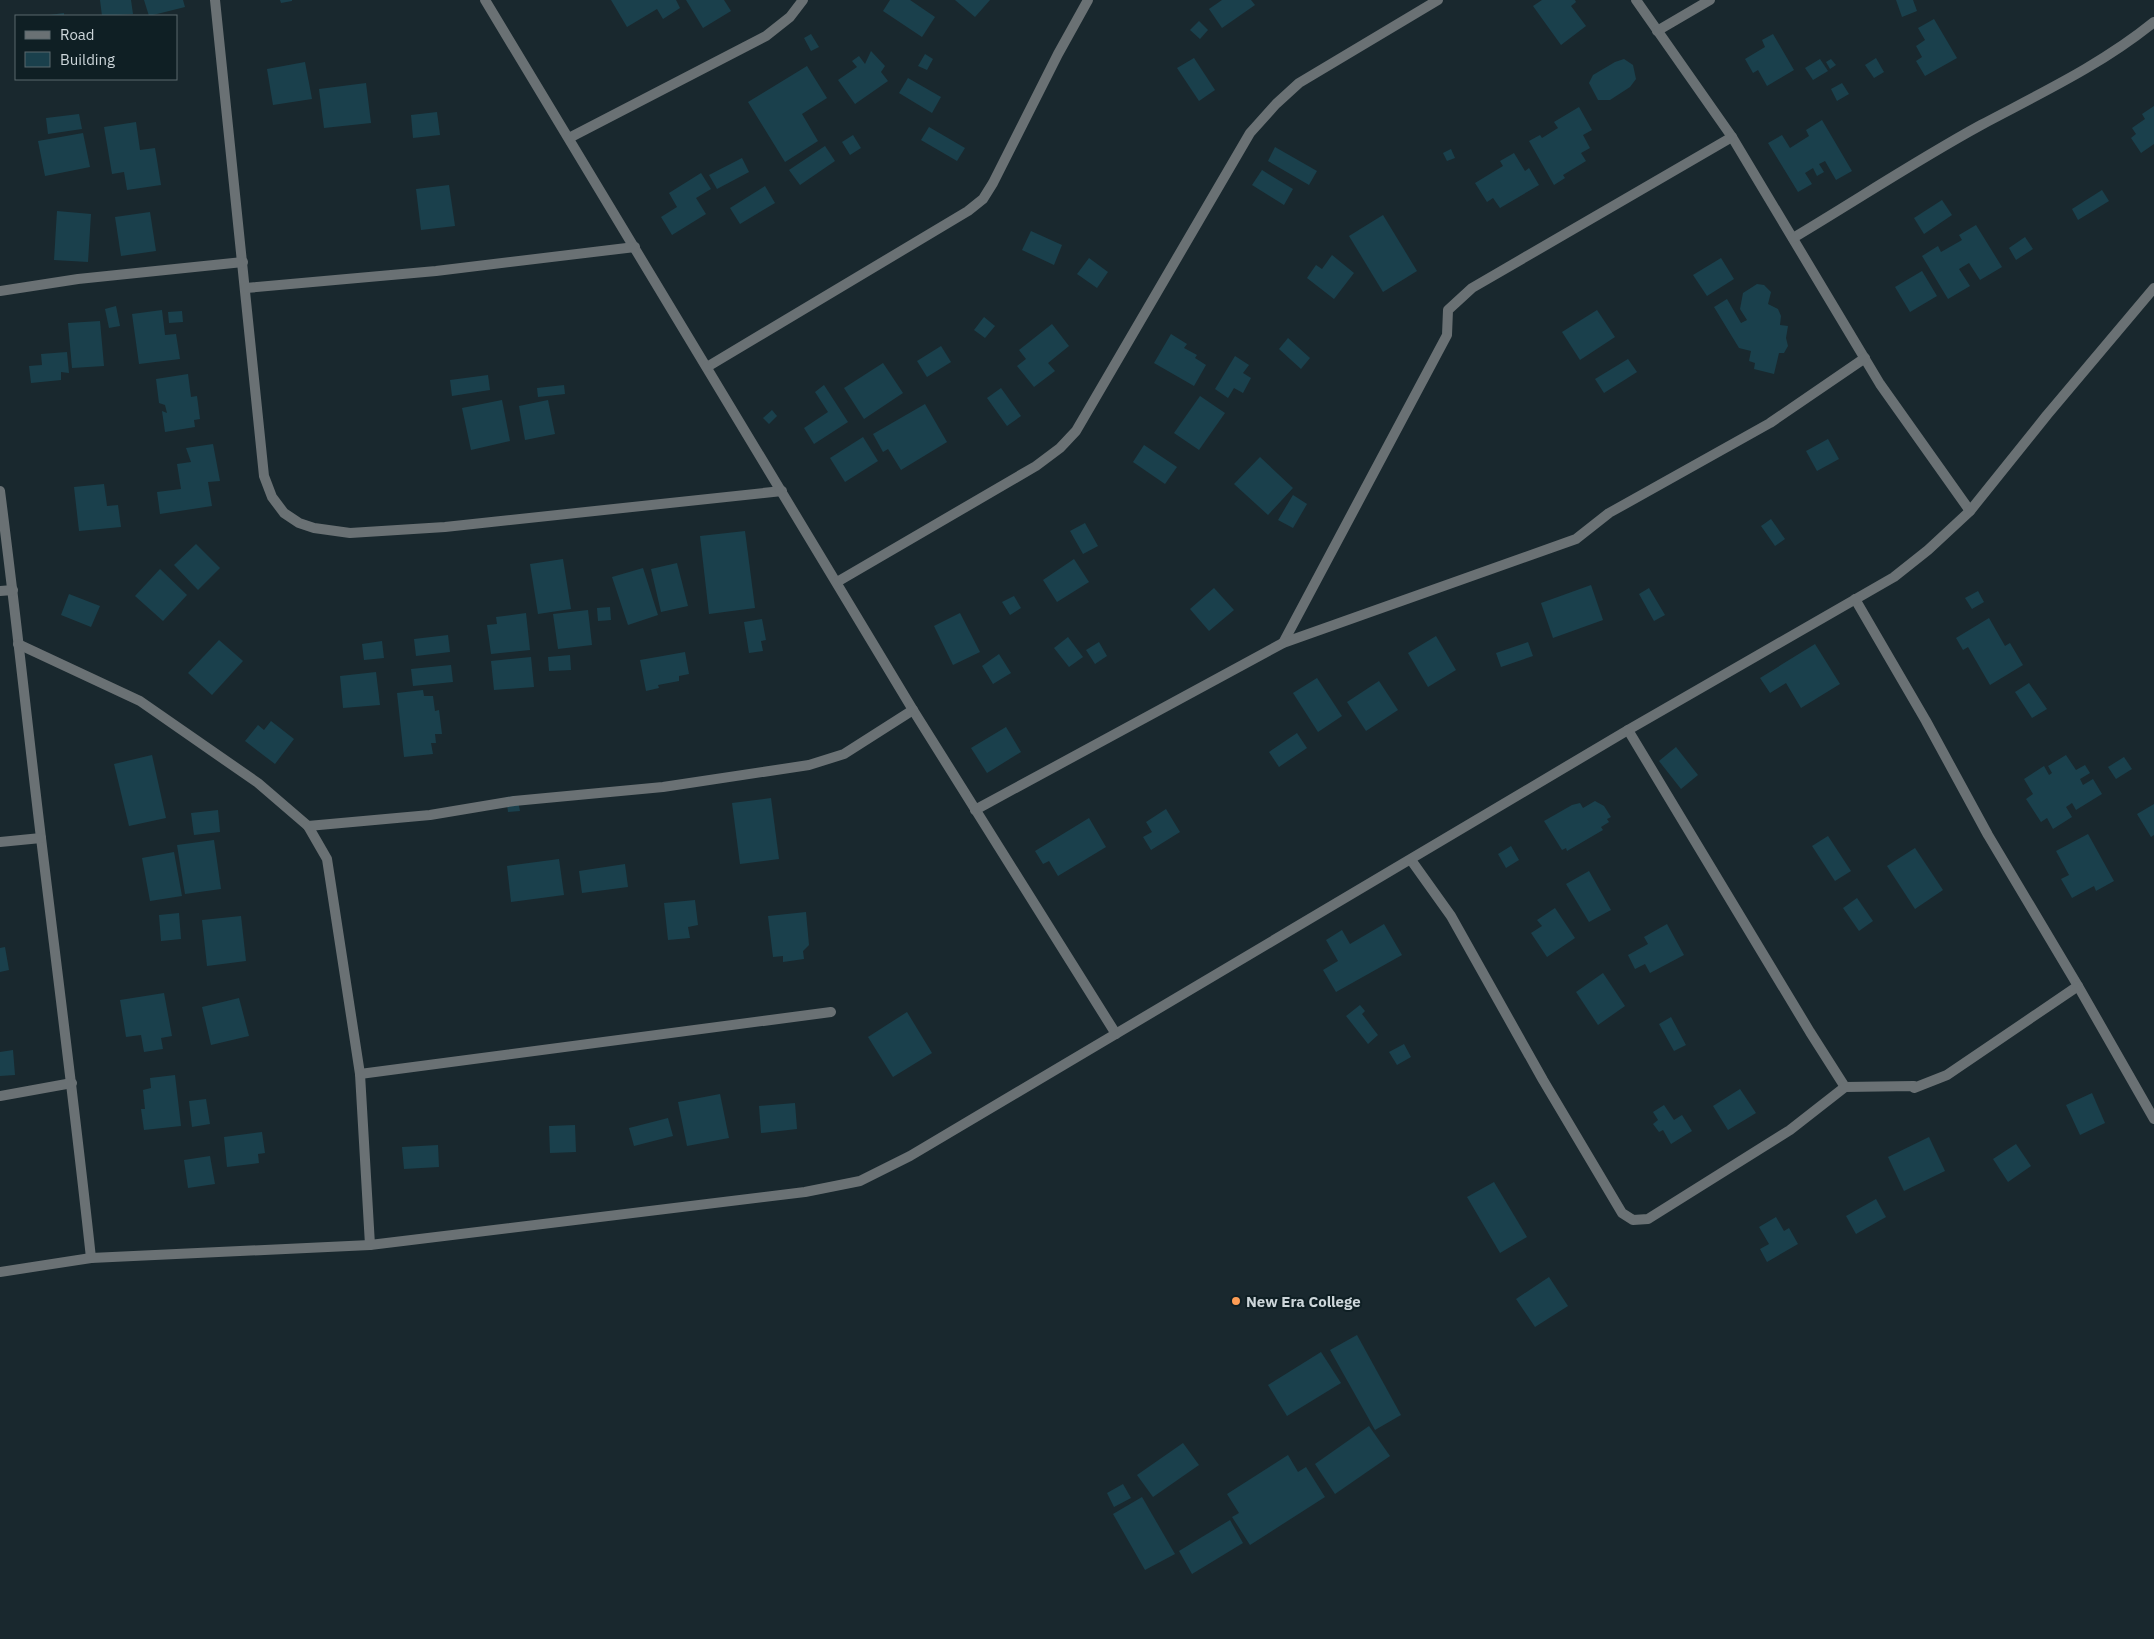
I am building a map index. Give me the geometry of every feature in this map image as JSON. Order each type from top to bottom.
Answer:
[{"type":"street","points":[[214,0],[246,288],[264,476],[272,497],[284,513],[299,523],[314,528],[350,532],[445,527],[782,491]]},
{"type":"street","points":[[485,0],[913,710],[1116,1034]]},
{"type":"street","points":[[569,138],[766,36],[790,17],[803,0]]},
{"type":"street","points":[[707,367],[968,211],[983,199],[1088,0]]},
{"type":"street","points":[[837,582],[1036,466],[1060,448],[1076,431],[1250,133],[1276,104],[1299,83],[1438,0]]},
{"type":"street","points":[[1636,0],[1732,137],[1880,384],[1970,511]]},
{"type":"street","points":[[1657,31],[1710,0]]},
{"type":"street","points":[[1793,238],[1980,126],[2074,77],[2128,43],[2154,22]]},
{"type":"street","points":[[1283,643],[1447,335],[1448,310],[1472,288],[1732,137]]},
{"type":"street","points":[[246,288],[436,271],[635,248]]},
{"type":"street","points":[[0,291],[78,279],[243,262]]},
{"type":"street","points":[[0,1272],[91,1258],[370,1245],[805,1192],[860,1181],[910,1156],[1628,730],[1894,576],[1928,550],[1970,511],[2047,415],[2154,288]]},
{"type":"street","points":[[975,810],[1283,643],[1576,539],[1609,513],[1770,423],[1864,358]]},
{"type":"street","points":[[0,491],[72,1083],[91,1258]]},
{"type":"street","points":[[0,591],[13,590]]},
{"type":"street","points":[[1855,599],[1926,721],[1988,835],[2078,986],[2154,1119]]},
{"type":"street","points":[[18,644],[140,701],[258,783],[308,826],[327,859],[360,1074],[370,1245]]},
{"type":"street","points":[[308,826],[430,815],[514,801],[663,787],[809,765],[844,754],[913,710]]},
{"type":"street","points":[[1628,730],[1845,1087]]},
{"type":"street","points":[[0,842],[41,838]]},
{"type":"street","points":[[1411,860],[1451,916],[1572,1130],[1622,1213],[1633,1220],[1648,1219],[1790,1130],[1845,1087],[1914,1086],[1914,1088],[1932,1082],[1947,1075],[2078,986]]},
{"type":"street","points":[[360,1074],[831,1012]]},
{"type":"street","points":[[0,1096],[72,1083]]},
{"type":"building","points":[[100,0],[131,0],[133,14],[102,15]]},
{"type":"building","points":[[144,0],[183,0],[185,7],[149,15]]},
{"type":"building","points":[[280,0],[292,0],[292,1],[281,3]]},
{"type":"building","points":[[611,0],[676,0],[680,8],[663,19],[657,9],[627,27]]},
{"type":"building","points":[[686,0],[724,0],[731,11],[703,28]]},
{"type":"building","points":[[890,0],[910,0],[935,17],[922,37],[883,11]]},
{"type":"building","points":[[955,0],[990,0],[975,17]]},
{"type":"building","points":[[1222,0],[1251,0],[1255,5],[1222,28],[1209,9]]},
{"type":"building","points":[[1542,0],[1575,0],[1576,2],[1571,6],[1586,26],[1561,45],[1533,6]]},
{"type":"building","points":[[1896,0],[1913,0],[1917,11],[1902,17]]},
{"type":"building","points":[[1934,19],[1957,58],[1925,76],[1916,61],[1922,57],[1916,46],[1925,40],[1918,28]]},
{"type":"building","points":[[1199,21],[1208,30],[1200,39],[1190,30]]},
{"type":"building","points":[[811,34],[819,47],[811,51],[804,38]]},
{"type":"building","points":[[1773,34],[1794,70],[1767,86],[1758,70],[1753,73],[1745,59],[1765,47],[1762,40]]},
{"type":"building","points":[[871,51],[885,66],[881,72],[888,81],[855,104],[838,80],[857,67],[852,61],[859,56],[865,64]]},
{"type":"building","points":[[925,54],[933,59],[927,70],[918,66]]},
{"type":"building","points":[[1194,58],[1215,90],[1199,101],[1177,68]]},
{"type":"building","points":[[1876,58],[1884,72],[1874,78],[1865,65]]},
{"type":"building","points":[[1624,59],[1633,65],[1636,79],[1630,87],[1610,100],[1598,100],[1589,83],[1593,75]]},
{"type":"building","points":[[1820,59],[1828,71],[1813,80],[1805,68]]},
{"type":"building","points":[[1831,59],[1836,65],[1830,69],[1826,62]]},
{"type":"building","points":[[305,62],[312,99],[273,105],[267,69]]},
{"type":"building","points":[[807,66],[827,98],[802,114],[818,141],[785,162],[748,102]]},
{"type":"building","points":[[908,78],[941,97],[932,113],[899,93]]},
{"type":"building","points":[[366,83],[371,123],[324,128],[319,89]]},
{"type":"building","points":[[1842,83],[1849,94],[1837,101],[1831,89]]},
{"type":"building","points":[[2154,106],[2154,144],[2141,153],[2131,138],[2136,134],[2132,128],[2145,119],[2142,114]]},
{"type":"building","points":[[1579,107],[1592,130],[1583,135],[1590,148],[1581,153],[1586,161],[1563,175],[1565,178],[1554,185],[1529,141],[1540,135],[1542,138],[1558,128],[1554,122]]},
{"type":"building","points":[[437,112],[440,135],[413,138],[411,115]]},
{"type":"building","points":[[79,114],[82,129],[48,134],[46,118]]},
{"type":"building","points":[[1822,120],[1852,171],[1836,180],[1825,161],[1819,164],[1824,172],[1817,176],[1813,168],[1805,173],[1812,184],[1798,192],[1768,143],[1782,135],[1790,148],[1809,136],[1806,130]]},
{"type":"building","points":[[136,122],[140,150],[155,148],[161,185],[127,190],[124,172],[112,174],[104,127]]},
{"type":"building","points":[[929,127],[965,148],[957,161],[921,140]]},
{"type":"building","points":[[83,133],[90,167],[45,176],[38,141]]},
{"type":"building","points":[[853,135],[861,148],[850,155],[842,142]]},
{"type":"building","points":[[825,146],[835,161],[800,185],[789,170]]},
{"type":"building","points":[[1275,147],[1317,171],[1309,185],[1268,161]]},
{"type":"building","points":[[1451,149],[1455,158],[1447,161],[1443,153]]},
{"type":"building","points":[[1514,153],[1525,171],[1529,168],[1539,185],[1500,208],[1493,198],[1487,202],[1475,183],[1503,166],[1500,161]]},
{"type":"building","points":[[742,158],[749,172],[717,189],[709,175]]},
{"type":"building","points":[[1262,170],[1293,189],[1284,205],[1252,185]]},
{"type":"building","points":[[701,173],[711,189],[696,198],[706,214],[672,235],[661,217],[677,207],[669,193]]},
{"type":"building","points":[[449,185],[455,226],[421,230],[416,189]]},
{"type":"building","points":[[765,186],[775,203],[740,224],[730,208]]},
{"type":"building","points":[[2102,190],[2109,201],[2078,220],[2072,209]]},
{"type":"building","points":[[1942,200],[1952,215],[1924,234],[1914,218]]},
{"type":"building","points":[[57,211],[91,214],[88,262],[54,260]]},
{"type":"building","points":[[150,212],[156,251],[121,256],[115,217]]},
{"type":"building","points":[[1383,215],[1417,271],[1383,292],[1349,236]]},
{"type":"building","points":[[1976,225],[2002,267],[1980,280],[1969,263],[1959,269],[1970,286],[1948,299],[1922,256],[1938,246],[1941,252],[1962,240],[1959,235]]},
{"type":"building","points":[[1031,231],[1062,245],[1054,265],[1022,250]]},
{"type":"building","points":[[2025,237],[2033,249],[2016,260],[2009,248]]},
{"type":"building","points":[[1332,255],[1354,273],[1334,299],[1307,278],[1316,265],[1322,269]]},
{"type":"building","points":[[1089,258],[1108,272],[1097,288],[1077,274]]},
{"type":"building","points":[[1721,258],[1734,279],[1707,296],[1693,275]]},
{"type":"building","points":[[1922,271],[1937,296],[1910,312],[1895,287]]},
{"type":"building","points":[[1757,284],[1764,285],[1771,292],[1768,304],[1778,309],[1781,316],[1780,325],[1788,326],[1786,338],[1788,346],[1784,353],[1779,353],[1774,374],[1754,369],[1755,363],[1749,361],[1751,351],[1739,348],[1714,307],[1727,299],[1741,323],[1747,320],[1740,309],[1743,293]]},
{"type":"building","points":[[116,306],[120,326],[109,328],[105,309]]},
{"type":"building","points":[[162,310],[165,335],[176,334],[180,359],[139,364],[132,314]]},
{"type":"building","points":[[1597,310],[1615,337],[1580,360],[1562,332]]},
{"type":"building","points":[[182,311],[183,322],[169,323],[168,312]]},
{"type":"building","points":[[984,317],[995,326],[985,338],[974,330]]},
{"type":"building","points":[[100,321],[104,366],[72,368],[68,323]]},
{"type":"building","points":[[1052,324],[1069,346],[1048,363],[1055,371],[1034,387],[1017,366],[1026,359],[1019,350]]},
{"type":"building","points":[[1171,334],[1187,344],[1184,348],[1197,355],[1195,358],[1206,365],[1194,386],[1154,363]]},
{"type":"building","points":[[1288,338],[1310,358],[1301,369],[1279,349]]},
{"type":"building","points":[[941,346],[951,362],[927,377],[917,361]]},
{"type":"building","points":[[67,352],[69,373],[61,372],[61,380],[31,383],[29,366],[42,365],[41,354]]},
{"type":"building","points":[[1235,356],[1249,365],[1243,373],[1251,378],[1243,393],[1234,388],[1228,398],[1215,389]]},
{"type":"building","points":[[1628,359],[1637,372],[1604,393],[1595,379]]},
{"type":"building","points":[[883,363],[903,393],[864,419],[844,388]]},
{"type":"building","points":[[188,374],[191,397],[197,396],[200,419],[194,420],[195,427],[165,432],[162,411],[167,413],[165,405],[159,403],[156,379]]},
{"type":"building","points":[[488,375],[490,390],[452,396],[450,380]]},
{"type":"building","points":[[564,385],[565,394],[538,397],[537,388]]},
{"type":"building","points":[[824,385],[848,422],[814,444],[804,428],[828,412],[815,392]]},
{"type":"building","points":[[1001,388],[1021,416],[1007,426],[987,398]]},
{"type":"building","points":[[1200,396],[1225,413],[1199,450],[1174,433]]},
{"type":"building","points":[[502,400],[510,441],[471,450],[462,408]]},
{"type":"building","points":[[548,400],[555,434],[525,440],[519,406]]},
{"type":"building","points":[[925,404],[947,442],[901,470],[888,449],[883,452],[873,434]]},
{"type":"building","points":[[772,410],[777,416],[769,424],[763,418]]},
{"type":"building","points":[[863,437],[878,461],[845,482],[830,458]]},
{"type":"building","points":[[1828,439],[1839,459],[1817,471],[1806,451]]},
{"type":"building","points":[[213,444],[220,481],[208,482],[212,506],[160,514],[157,492],[181,489],[177,464],[191,462],[186,448]]},
{"type":"building","points":[[1144,445],[1177,467],[1165,484],[1133,462]]},
{"type":"building","points":[[1260,457],[1293,488],[1268,515],[1234,484]]},
{"type":"building","points":[[104,484],[107,506],[118,505],[121,527],[79,531],[74,487]]},
{"type":"building","points":[[1293,495],[1307,504],[1293,528],[1278,520]]},
{"type":"building","points":[[1771,519],[1785,539],[1775,546],[1761,526]]},
{"type":"building","points":[[1085,523],[1098,546],[1083,554],[1070,531]]},
{"type":"building","points":[[745,531],[755,608],[709,614],[700,536]]},
{"type":"building","points":[[196,544],[220,568],[198,590],[174,565]]},
{"type":"building","points":[[563,559],[571,609],[538,614],[530,564]]},
{"type":"building","points":[[1074,559],[1089,582],[1057,602],[1043,580]]},
{"type":"building","points":[[677,563],[688,606],[661,612],[651,569]]},
{"type":"building","points":[[643,568],[658,615],[628,625],[612,577]]},
{"type":"building","points":[[160,569],[187,595],[163,621],[135,596]]},
{"type":"building","points":[[1591,585],[1603,620],[1553,638],[1541,603]]},
{"type":"building","points":[[1214,588],[1234,610],[1209,631],[1190,609]]},
{"type":"building","points":[[1649,588],[1665,615],[1654,621],[1639,594]]},
{"type":"building","points":[[1978,591],[1984,602],[1972,609],[1965,598]]},
{"type":"building","points":[[69,594],[100,606],[91,627],[61,615]]},
{"type":"building","points":[[1014,596],[1021,608],[1010,615],[1002,602]]},
{"type":"building","points":[[610,607],[611,620],[598,621],[597,608]]},
{"type":"building","points":[[588,610],[592,645],[558,649],[553,614]]},
{"type":"building","points":[[526,613],[530,650],[491,654],[487,625],[497,624],[496,617]]},
{"type":"building","points":[[960,613],[980,652],[953,665],[934,626]]},
{"type":"building","points":[[1989,618],[2005,646],[2010,643],[2023,665],[1990,685],[1968,647],[1963,650],[1956,638]]},
{"type":"building","points":[[762,619],[766,640],[761,641],[763,651],[749,653],[744,622]]},
{"type":"building","points":[[448,635],[450,652],[416,656],[414,639]]},
{"type":"building","points":[[1436,636],[1456,670],[1428,687],[1408,653]]},
{"type":"building","points":[[1068,637],[1083,657],[1069,667],[1054,648]]},
{"type":"building","points":[[219,640],[243,661],[212,695],[188,673]]},
{"type":"building","points":[[382,641],[384,658],[364,660],[362,644]]},
{"type":"building","points":[[1099,642],[1107,656],[1095,664],[1086,650]]},
{"type":"building","points":[[1528,642],[1533,656],[1501,667],[1496,653]]},
{"type":"building","points":[[1815,644],[1840,684],[1801,708],[1786,683],[1770,693],[1760,678]]},
{"type":"building","points":[[685,652],[689,674],[679,676],[679,681],[658,685],[659,688],[646,691],[640,660]]},
{"type":"building","points":[[999,654],[1011,673],[993,684],[982,666]]},
{"type":"building","points":[[570,655],[571,670],[549,671],[548,657]]},
{"type":"building","points":[[531,657],[534,687],[494,690],[491,661]]},
{"type":"building","points":[[451,665],[453,682],[413,686],[411,669]]},
{"type":"building","points":[[376,672],[380,705],[343,708],[340,676]]},
{"type":"building","points":[[1317,678],[1342,716],[1318,732],[1293,693]]},
{"type":"building","points":[[1379,681],[1398,710],[1366,731],[1347,702]]},
{"type":"building","points":[[2029,683],[2047,709],[2032,718],[2015,692]]},
{"type":"building","points":[[423,690],[424,696],[433,696],[435,711],[439,710],[442,734],[435,734],[436,743],[431,743],[433,754],[404,757],[397,693]]},
{"type":"building","points":[[271,721],[294,739],[275,764],[245,741],[258,725],[264,730]]},
{"type":"building","points":[[1006,727],[1021,752],[987,773],[971,748]]},
{"type":"building","points":[[1297,733],[1307,748],[1279,767],[1269,752]]},
{"type":"building","points":[[1676,747],[1698,775],[1681,789],[1659,761]]},
{"type":"building","points":[[152,755],[166,818],[129,826],[114,764]]},
{"type":"building","points":[[2066,755],[2076,770],[2085,765],[2090,773],[2080,779],[2083,785],[2093,779],[2102,794],[2076,810],[2072,803],[2066,807],[2072,817],[2053,829],[2047,818],[2041,822],[2026,799],[2033,794],[2024,779],[2044,766],[2049,775],[2052,773],[2048,766]]},
{"type":"building","points":[[2124,757],[2132,769],[2116,779],[2108,767]]},
{"type":"building","points":[[517,796],[520,811],[508,812],[506,797]]},
{"type":"building","points":[[771,798],[779,859],[740,864],[732,803]]},
{"type":"building","points":[[1595,801],[1604,806],[1611,817],[1607,819],[1609,822],[1601,827],[1603,830],[1567,851],[1566,848],[1562,850],[1544,821],[1572,805],[1580,803],[1583,808]]},
{"type":"building","points":[[2154,804],[2154,835],[2151,837],[2137,814]]},
{"type":"building","points":[[1166,809],[1180,832],[1151,850],[1143,837],[1152,832],[1146,822]]},
{"type":"building","points":[[218,810],[220,832],[194,835],[191,813]]},
{"type":"building","points":[[1089,818],[1106,847],[1058,876],[1049,861],[1043,864],[1035,851]]},
{"type":"building","points":[[2088,834],[2114,881],[2096,891],[2094,886],[2072,898],[2061,879],[2069,875],[2056,851]]},
{"type":"building","points":[[1828,836],[1851,871],[1835,881],[1812,846]]},
{"type":"building","points":[[214,840],[221,889],[185,894],[177,845]]},
{"type":"building","points":[[1511,846],[1519,860],[1506,868],[1498,854]]},
{"type":"building","points":[[1915,848],[1943,890],[1915,909],[1887,866]]},
{"type":"building","points":[[174,852],[182,896],[150,901],[142,858]]},
{"type":"building","points":[[559,859],[564,895],[511,902],[507,866]]},
{"type":"building","points":[[625,864],[628,887],[582,893],[579,871]]},
{"type":"building","points":[[1589,871],[1611,910],[1589,922],[1566,884]]},
{"type":"building","points":[[1857,898],[1873,921],[1859,931],[1843,908]]},
{"type":"building","points":[[695,900],[698,925],[688,927],[690,938],[668,940],[664,903]]},
{"type":"building","points":[[1555,908],[1575,938],[1547,957],[1531,933],[1542,926],[1537,920]]},
{"type":"building","points":[[806,912],[809,945],[803,951],[804,959],[783,962],[783,956],[773,957],[768,916]]},
{"type":"building","points":[[179,913],[181,939],[161,941],[159,915]]},
{"type":"building","points":[[241,916],[246,961],[207,966],[202,920]]},
{"type":"building","points":[[1384,924],[1402,955],[1336,992],[1323,970],[1338,961],[1326,940],[1342,930],[1350,944]]},
{"type":"building","points":[[1667,924],[1684,955],[1650,973],[1645,964],[1635,969],[1628,955],[1648,944],[1644,937]]},
{"type":"building","points":[[5,947],[9,970],[0,972],[0,948]]},
{"type":"building","points":[[1603,973],[1625,1006],[1598,1025],[1576,992]]},
{"type":"building","points":[[164,993],[172,1036],[161,1038],[163,1049],[144,1052],[141,1035],[126,1037],[120,1000]]},
{"type":"building","points":[[239,998],[249,1036],[211,1045],[202,1007]]},
{"type":"building","points":[[1360,1005],[1365,1011],[1362,1014],[1378,1035],[1368,1044],[1346,1016]]},
{"type":"building","points":[[907,1012],[932,1053],[893,1077],[868,1037]]},
{"type":"building","points":[[1671,1017],[1686,1045],[1674,1051],[1659,1024]]},
{"type":"building","points":[[1404,1044],[1411,1057],[1397,1065],[1389,1052]]},
{"type":"building","points":[[13,1050],[15,1075],[0,1076],[0,1052]]},
{"type":"building","points":[[175,1075],[181,1126],[144,1130],[141,1109],[145,1109],[143,1090],[151,1088],[150,1078]]},
{"type":"building","points":[[1740,1089],[1756,1113],[1728,1130],[1713,1106]]},
{"type":"building","points":[[2092,1093],[2105,1123],[2080,1135],[2066,1105]]},
{"type":"building","points":[[720,1094],[729,1138],[687,1146],[678,1102]]},
{"type":"building","points":[[206,1099],[210,1124],[192,1127],[189,1101]]},
{"type":"building","points":[[795,1103],[797,1129],[761,1133],[759,1106]]},
{"type":"building","points":[[1664,1105],[1674,1120],[1682,1115],[1692,1131],[1671,1144],[1663,1130],[1659,1132],[1653,1124],[1658,1120],[1653,1112]]},
{"type":"building","points":[[668,1118],[673,1136],[634,1146],[629,1128]]},
{"type":"building","points":[[575,1125],[576,1152],[550,1153],[549,1126]]},
{"type":"building","points":[[262,1132],[265,1153],[258,1154],[259,1163],[227,1167],[224,1137]]},
{"type":"building","points":[[1929,1137],[1945,1171],[1904,1191],[1888,1157]]},
{"type":"building","points":[[2016,1144],[2031,1166],[2008,1182],[1993,1159]]},
{"type":"building","points":[[438,1145],[439,1167],[404,1169],[402,1147]]},
{"type":"building","points":[[210,1156],[215,1184],[188,1188],[184,1160]]},
{"type":"building","points":[[1494,1182],[1527,1237],[1500,1253],[1467,1197]]},
{"type":"building","points":[[1876,1199],[1886,1217],[1856,1234],[1846,1216]]},
{"type":"building","points":[[1776,1217],[1784,1231],[1789,1228],[1798,1244],[1767,1262],[1760,1249],[1769,1244],[1759,1227]]},
{"type":"building","points":[[1549,1277],[1568,1306],[1535,1327],[1516,1299]]},
{"type":"building","points":[[1357,1335],[1401,1415],[1375,1430],[1330,1350]]},
{"type":"building","points":[[1321,1352],[1341,1383],[1287,1416],[1268,1385]]},
{"type":"building","points":[[1369,1426],[1390,1456],[1335,1494],[1315,1464]]},
{"type":"building","points":[[1183,1443],[1199,1465],[1153,1497],[1137,1475]]},
{"type":"building","points":[[1288,1455],[1298,1472],[1306,1467],[1325,1497],[1250,1545],[1232,1517],[1239,1513],[1227,1494]]},
{"type":"building","points":[[1123,1484],[1131,1498],[1114,1507],[1107,1493]]},
{"type":"building","points":[[1142,1497],[1175,1554],[1145,1570],[1113,1514]]},
{"type":"building","points":[[1230,1520],[1243,1543],[1192,1574],[1179,1551]]},
{"type":"place","name":"New Era College","points":[[1236,1301]]}]
